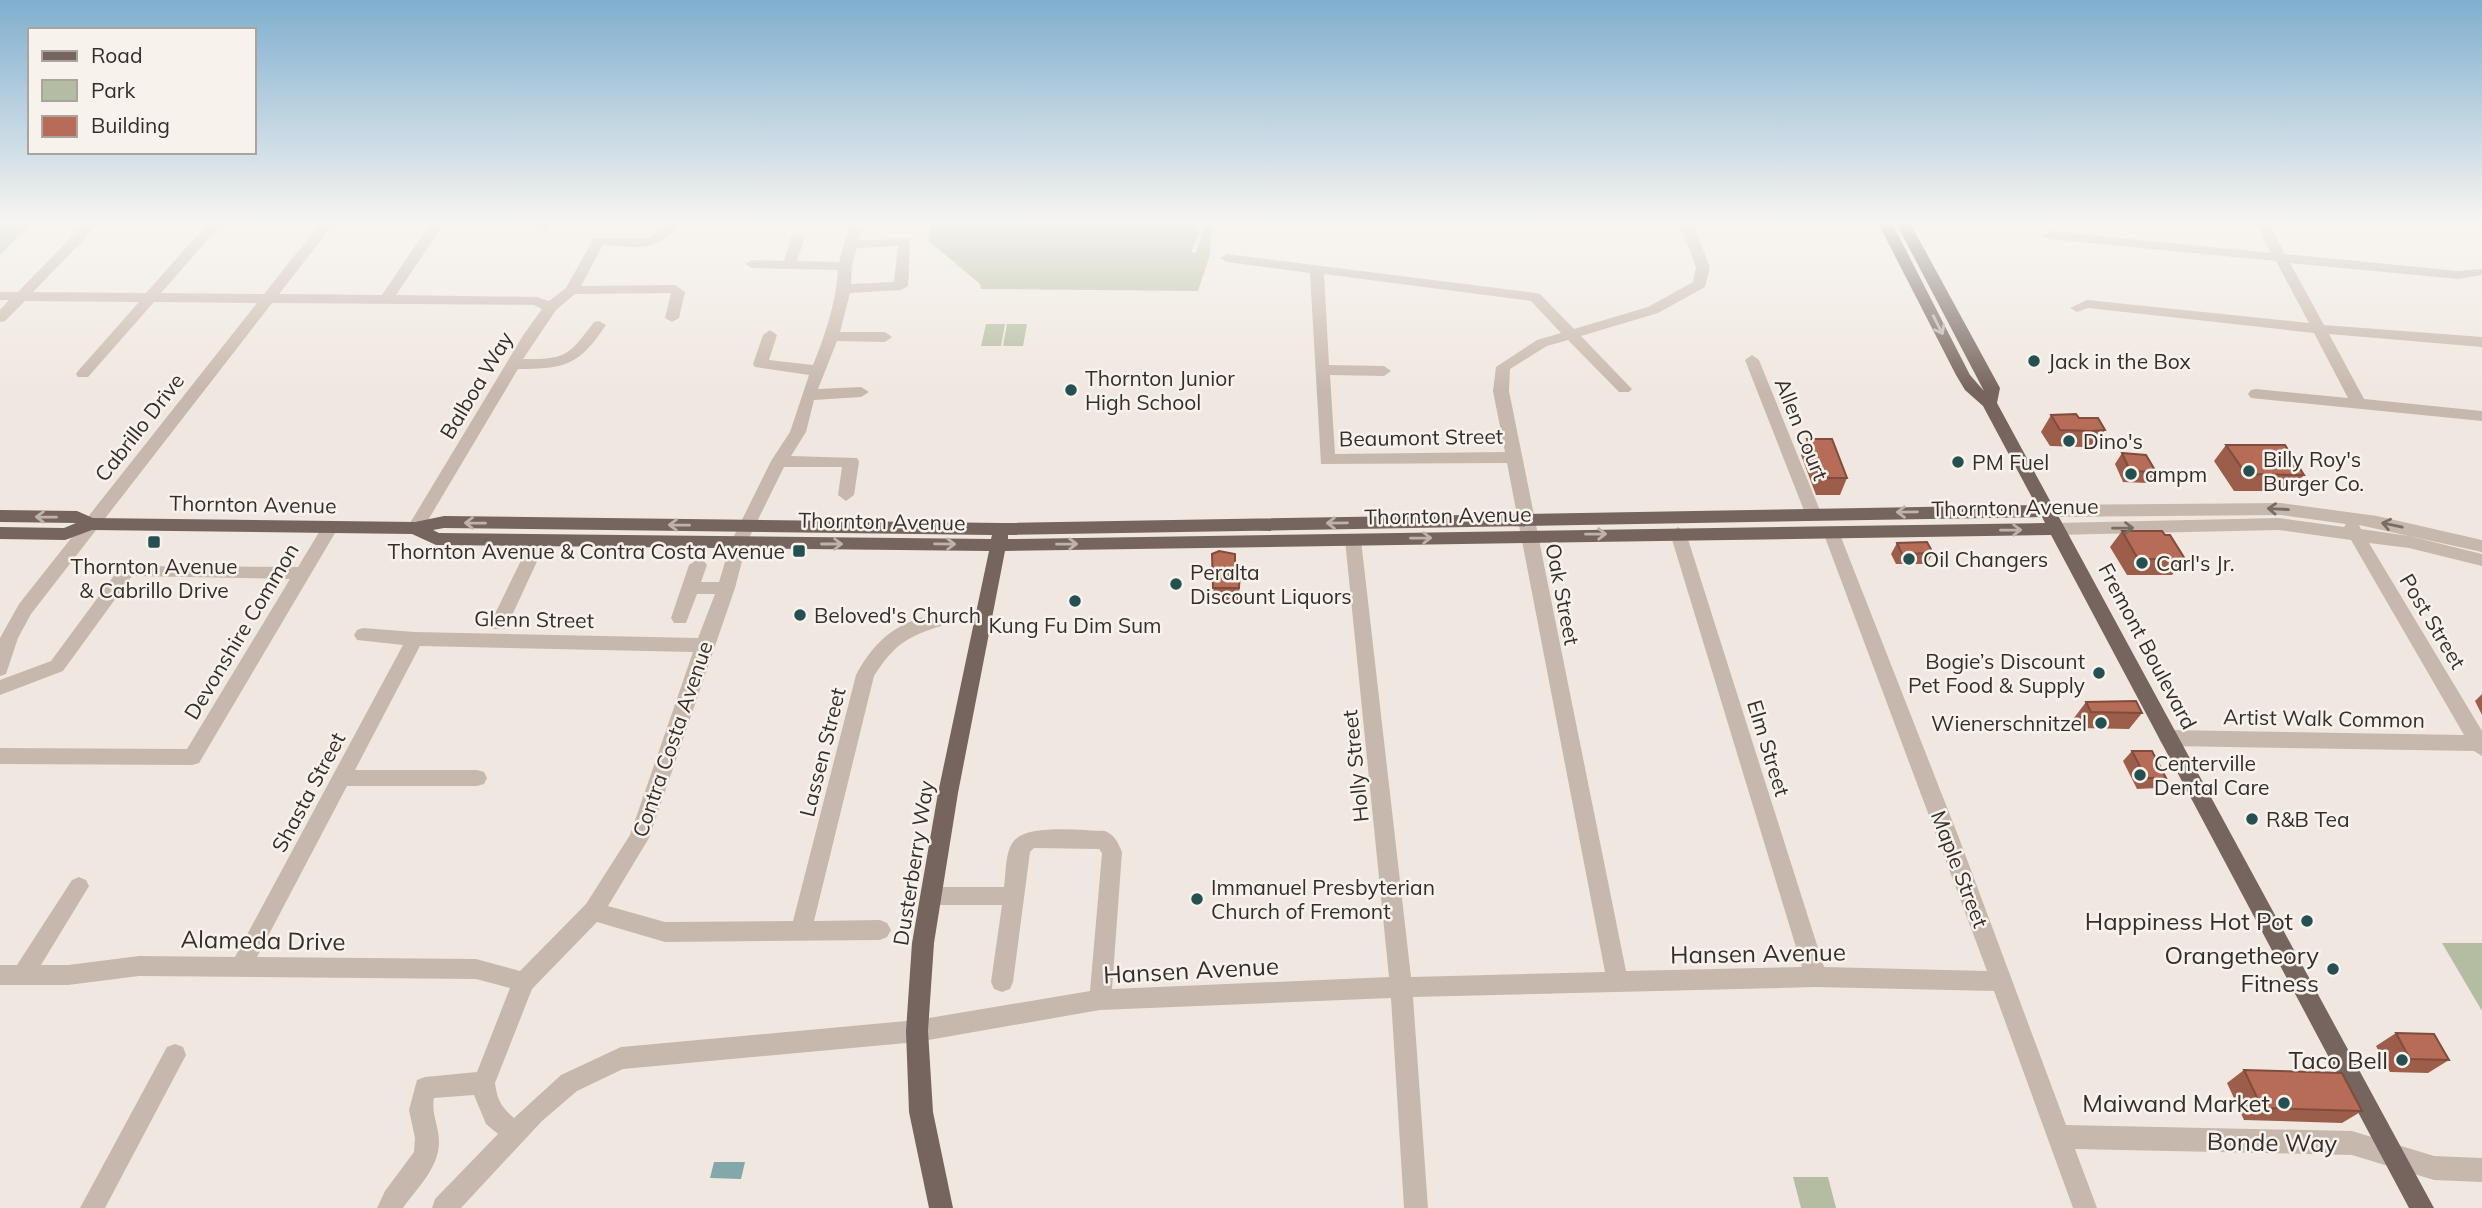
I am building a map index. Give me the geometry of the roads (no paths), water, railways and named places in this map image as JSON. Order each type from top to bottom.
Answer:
[{"type":"main road","name":"Fremont Boulevard","points":[[1913,277],[1970,387],[1989,403],[2422,1208]]},
{"type":"main road","name":"Fremont Boulevard","points":[[1932,277],[1992,388],[1989,403]]},
{"type":"main road","name":"Thornton Avenue","points":[[0,533],[65,534],[91,524],[415,528],[444,522],[743,534],[1353,540],[1528,527],[1813,513],[2046,511]]},
{"type":"main road","name":"Thornton Avenue","points":[[0,516],[77,517],[91,524]]},
{"type":"main road","name":"Thornton Avenue","points":[[1000,537],[1528,527],[1678,533],[2055,529]]},
{"type":"main road","name":"Thornton Avenue","points":[[415,528],[436,539],[539,540],[743,534]]},
{"type":"main road","name":"Dusterberry Way","points":[[941,1208],[921,1111],[917,1031],[923,943],[982,619],[1000,537]]},
{"type":"street","points":[[0,318],[40,277]]},
{"type":"street","points":[[83,374],[168,277]]},
{"type":"street","name":"Cabrillo Drive","points":[[0,669],[12,630],[25,609],[285,277]]},
{"type":"street","points":[[387,299],[401,277]]},
{"type":"street","points":[[551,307],[572,290],[579,277]]},
{"type":"street","name":"Contra Costa Avenue","points":[[484,1083],[524,982],[593,911],[639,838],[743,534],[779,461],[798,432],[808,395],[832,336],[845,277]]},
{"type":"street","points":[[844,289],[901,286],[902,277]]},
{"type":"street","points":[[1317,277],[1322,370],[1384,371]]},
{"type":"street","points":[[1370,277],[1535,297],[1625,389]]},
{"type":"street","name":"Oak Street","points":[[1618,983],[1501,391],[1503,367],[1542,343],[1653,310],[1700,284],[1703,277]]},
{"type":"street","points":[[2292,277],[2358,402]]},
{"type":"street","points":[[572,290],[675,289],[678,292],[672,318]]},
{"type":"street","name":"Balboa Way","points":[[0,296],[536,301],[551,307],[513,364],[415,528]]},
{"type":"street","points":[[2077,308],[2087,304],[2320,329],[2482,342]]},
{"type":"street","points":[[513,364],[559,364],[569,360],[579,354],[599,325]]},
{"type":"street","points":[[770,335],[760,364],[819,371]]},
{"type":"street","points":[[832,336],[885,337]]},
{"type":"street","name":"Allen Court","points":[[1752,360],[1813,513]]},
{"type":"street","name":"Beaumont Street","points":[[1322,370],[1327,460],[1516,457]]},
{"type":"street","points":[[808,395],[861,392]]},
{"type":"street","points":[[2256,394],[2482,416]]},
{"type":"street","points":[[779,461],[851,462],[846,495]]},
{"type":"street","name":"Thornton Avenue","points":[[2046,511],[2248,508],[2345,517],[2482,546]]},
{"type":"street","name":"Post Street","points":[[2345,517],[2480,746]]},
{"type":"street","name":"Thornton Avenue","points":[[2055,529],[2279,524],[2409,542],[2482,560]]},
{"type":"street","name":"Devonshire Common","points":[[0,756],[192,757],[330,528]]},
{"type":"street","name":"Maple Street","points":[[1831,532],[2002,981],[2085,1208]]},
{"type":"street","name":"Elm Street","points":[[1678,533],[1815,977]]},
{"type":"street","points":[[499,624],[539,540]]},
{"type":"street","name":"Holly Street","points":[[1353,540],[1401,987],[1416,1208]]},
{"type":"street","points":[[680,618],[698,565]]},
{"type":"street","points":[[0,688],[57,666],[127,570],[303,573]]},
{"type":"street","points":[[690,588],[726,588]]},
{"type":"street","name":"Lassen Street","points":[[801,930],[865,676],[884,645],[912,627],[935,621]]},
{"type":"street","name":"Glenn Street","points":[[363,635],[415,639],[704,645]]},
{"type":"street","name":"Shasta Street","points":[[241,966],[415,639]]},
{"type":"street","name":"Artist Walk Common","points":[[2168,738],[2480,746]]},
{"type":"street","points":[[341,778],[477,778]]},
{"type":"street","points":[[1002,982],[1020,848],[1034,839],[1105,840],[1112,852],[1100,1000]]},
{"type":"street","points":[[23,975],[79,886]]},
{"type":"street","points":[[931,896],[1013,896]]},
{"type":"street","points":[[593,911],[665,932],[880,930]]},
{"type":"street","name":"Alameda Drive","points":[[0,975],[68,975],[139,966],[476,969],[524,982]]},
{"type":"street","name":"Hansen Avenue","points":[[444,1208],[514,1133],[569,1083],[621,1058],[917,1031],[1100,1000],[1401,987],[1815,977],[2002,981]]},
{"type":"street","points":[[92,1208],[175,1055]]},
{"type":"street","points":[[389,1208],[396,1194],[411,1179],[421,1163],[427,1143],[421,1111],[425,1088],[484,1083],[485,1100],[494,1116],[514,1133]]},
{"type":"street","name":"Bonde Way","points":[[2059,1137],[2352,1143],[2434,1168],[2482,1170]]},
{"type":"water","points":[[714,1162],[745,1162],[741,1179],[710,1178]]},
{"type":"place","name":"Jack in the Box","points":[[2034,361]]},
{"type":"place","name":"Thornton Junior High School","points":[[1071,390]]},
{"type":"place","name":"Dino's","points":[[2069,441]]},
{"type":"place","name":"PM Fuel","points":[[1958,462]]},
{"type":"place","name":"Billy Roy's Burger Co.","points":[[2249,471]]},
{"type":"place","name":"ampm","points":[[2131,474]]},
{"type":"place","name":"Thornton Avenue & Cabrillo Drive","points":[[154,542]]},
{"type":"place","name":"Thornton Avenue & Contra Costa Avenue","points":[[799,551]]},
{"type":"place","name":"Oil Changers","points":[[1909,559]]},
{"type":"place","name":"Carl's Jr.","points":[[2142,563]]},
{"type":"place","name":"Peralta Discount Liquors","points":[[1176,584]]},
{"type":"place","name":"Kung Fu Dim Sum","points":[[1075,601]]},
{"type":"place","name":"Beloved's Church","points":[[800,615]]},
{"type":"place","name":"Bogie’s Discount Pet Food & Supply","points":[[2099,673]]},
{"type":"place","name":"Wienerschnitzel","points":[[2101,723]]},
{"type":"place","name":"Centerville Dental Care","points":[[2140,775]]},
{"type":"place","name":"R&B Tea","points":[[2252,819]]},
{"type":"place","name":"Immanuel Presbyterian Church of Fremont","points":[[1197,899]]},
{"type":"place","name":"Happiness Hot Pot","points":[[2307,921]]},
{"type":"place","name":"Orangetheory Fitness","points":[[2333,969]]},
{"type":"place","name":"Taco Bell","points":[[2402,1060]]},
{"type":"place","name":"Maiwand Market","points":[[2284,1103]]}]
